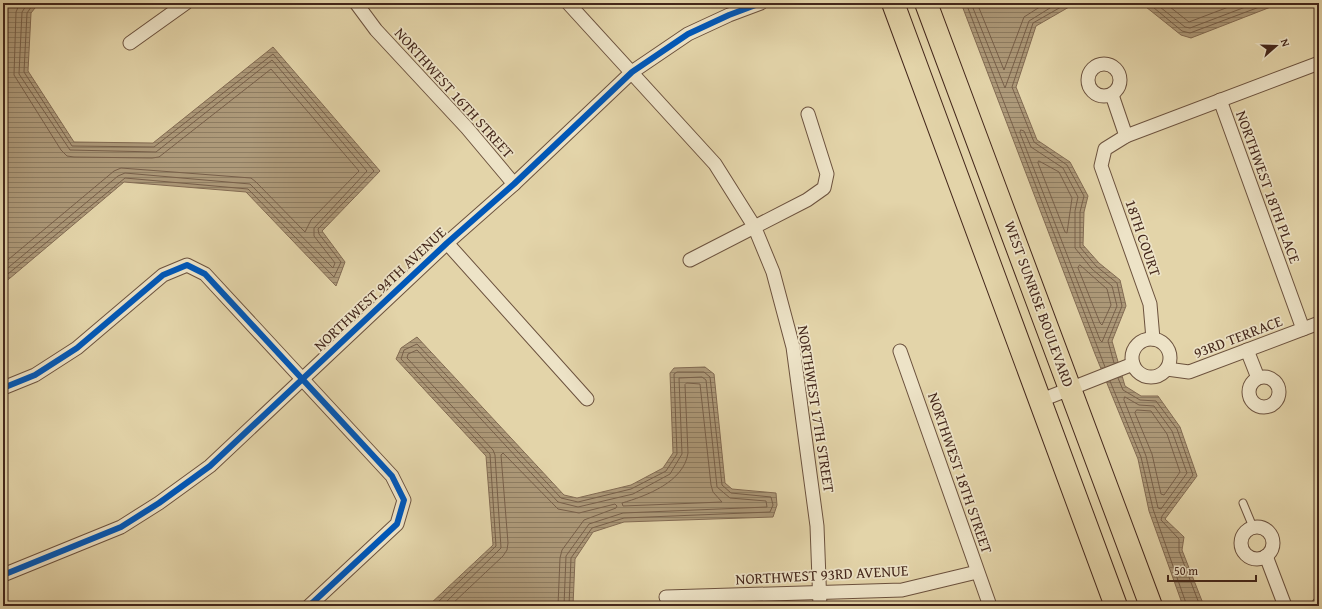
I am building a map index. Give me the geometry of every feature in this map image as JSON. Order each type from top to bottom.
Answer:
[{"type":"highway","points":[[893,3],[1116,606]]},
{"type":"highway","name":"WEST SUNRISE BOULEVARD","points":[[926,3],[1151,606]]},
{"type":"street","points":[[130,43],[168,14],[186,3]]},
{"type":"street","name":"NORTHWEST 16TH STREET","points":[[356,3],[376,30],[467,128],[514,184]]},
{"type":"street","name":"NORTHWEST 17TH STREET","points":[[568,3],[715,164],[754,226],[773,272],[793,347],[817,526],[820,600]]},
{"type":"street","name":"NORTHWEST 94TH AVENUE","points":[[3,575],[121,527],[159,503],[210,466],[447,243],[514,184],[632,72],[688,34],[729,15],[761,3]]},
{"type":"street","points":[[1112,95],[1126,136],[1319,63]]},
{"type":"street","name":"NORTHWEST 18TH PLACE","points":[[1220,100],[1303,329]]},
{"type":"street","points":[[690,260],[807,200],[824,188],[827,174],[808,114]]},
{"type":"street","name":"18TH COURT","points":[[1126,136],[1105,149],[1101,166],[1150,304],[1153,339]]},
{"type":"street","points":[[447,243],[587,399]]},
{"type":"street","points":[[3,388],[34,375],[78,348],[162,275],[187,265],[205,274],[304,378],[392,476],[404,500],[397,524],[309,606]]},
{"type":"street","name":"93RD TERRACE","points":[[1167,368],[1189,372],[1319,323]]},
{"type":"street","points":[[1039,401],[1128,366],[1136,346],[1147,339],[1153,339],[1165,344],[1168,350],[1170,362],[1167,368],[1158,376],[1152,377],[1140,374],[1128,366]]},
{"type":"street","points":[[1247,350],[1258,378]]},
{"type":"street","name":"NORTHWEST 18TH STREET","points":[[900,351],[990,606]]},
{"type":"street","points":[[1253,527],[1263,528],[1271,535],[1273,546],[1266,556],[1258,559],[1248,556],[1242,548],[1242,538],[1244,533],[1253,527]]},
{"type":"street","points":[[1266,556],[1285,606]]},
{"type":"street","name":"NORTHWEST 93RD AVENUE","points":[[666,597],[820,600],[902,590],[978,572]]},
{"type":"lane","points":[[1243,503],[1253,527]]},
{"type":"water","points":[[3,3],[39,3],[31,13],[28,71],[74,142],[153,143],[273,47],[380,171],[322,231],[345,262],[336,286],[246,192],[124,182],[3,284]]},
{"type":"water","points":[[961,3],[1076,3],[1036,26],[1016,87],[1037,140],[1070,162],[1088,196],[1084,212],[1083,245],[1099,263],[1120,280],[1126,306],[1112,341],[1125,386],[1141,396],[1158,396],[1180,427],[1197,476],[1165,519],[1184,537],[1182,550],[1204,606],[1183,606],[1149,511],[1138,459],[1095,354]]},
{"type":"water","points":[[1141,3],[1281,3],[1191,38],[1181,35]]},
{"type":"water","points":[[417,337],[564,495],[577,498],[631,485],[663,468],[673,453],[670,373],[674,368],[705,367],[714,374],[725,483],[732,489],[776,493],[777,505],[773,517],[624,522],[593,532],[575,559],[573,606],[428,606],[493,545],[486,456],[396,359],[401,348]]},
{"type":"cycle path","points":[[3,575],[121,527],[159,503],[210,466],[447,243],[514,184],[632,72],[688,34],[729,15],[761,3]]},
{"type":"cycle path","points":[[3,388],[35,375],[77,348],[163,275],[187,265],[205,274],[392,476],[404,500],[397,524],[309,606]]}]
